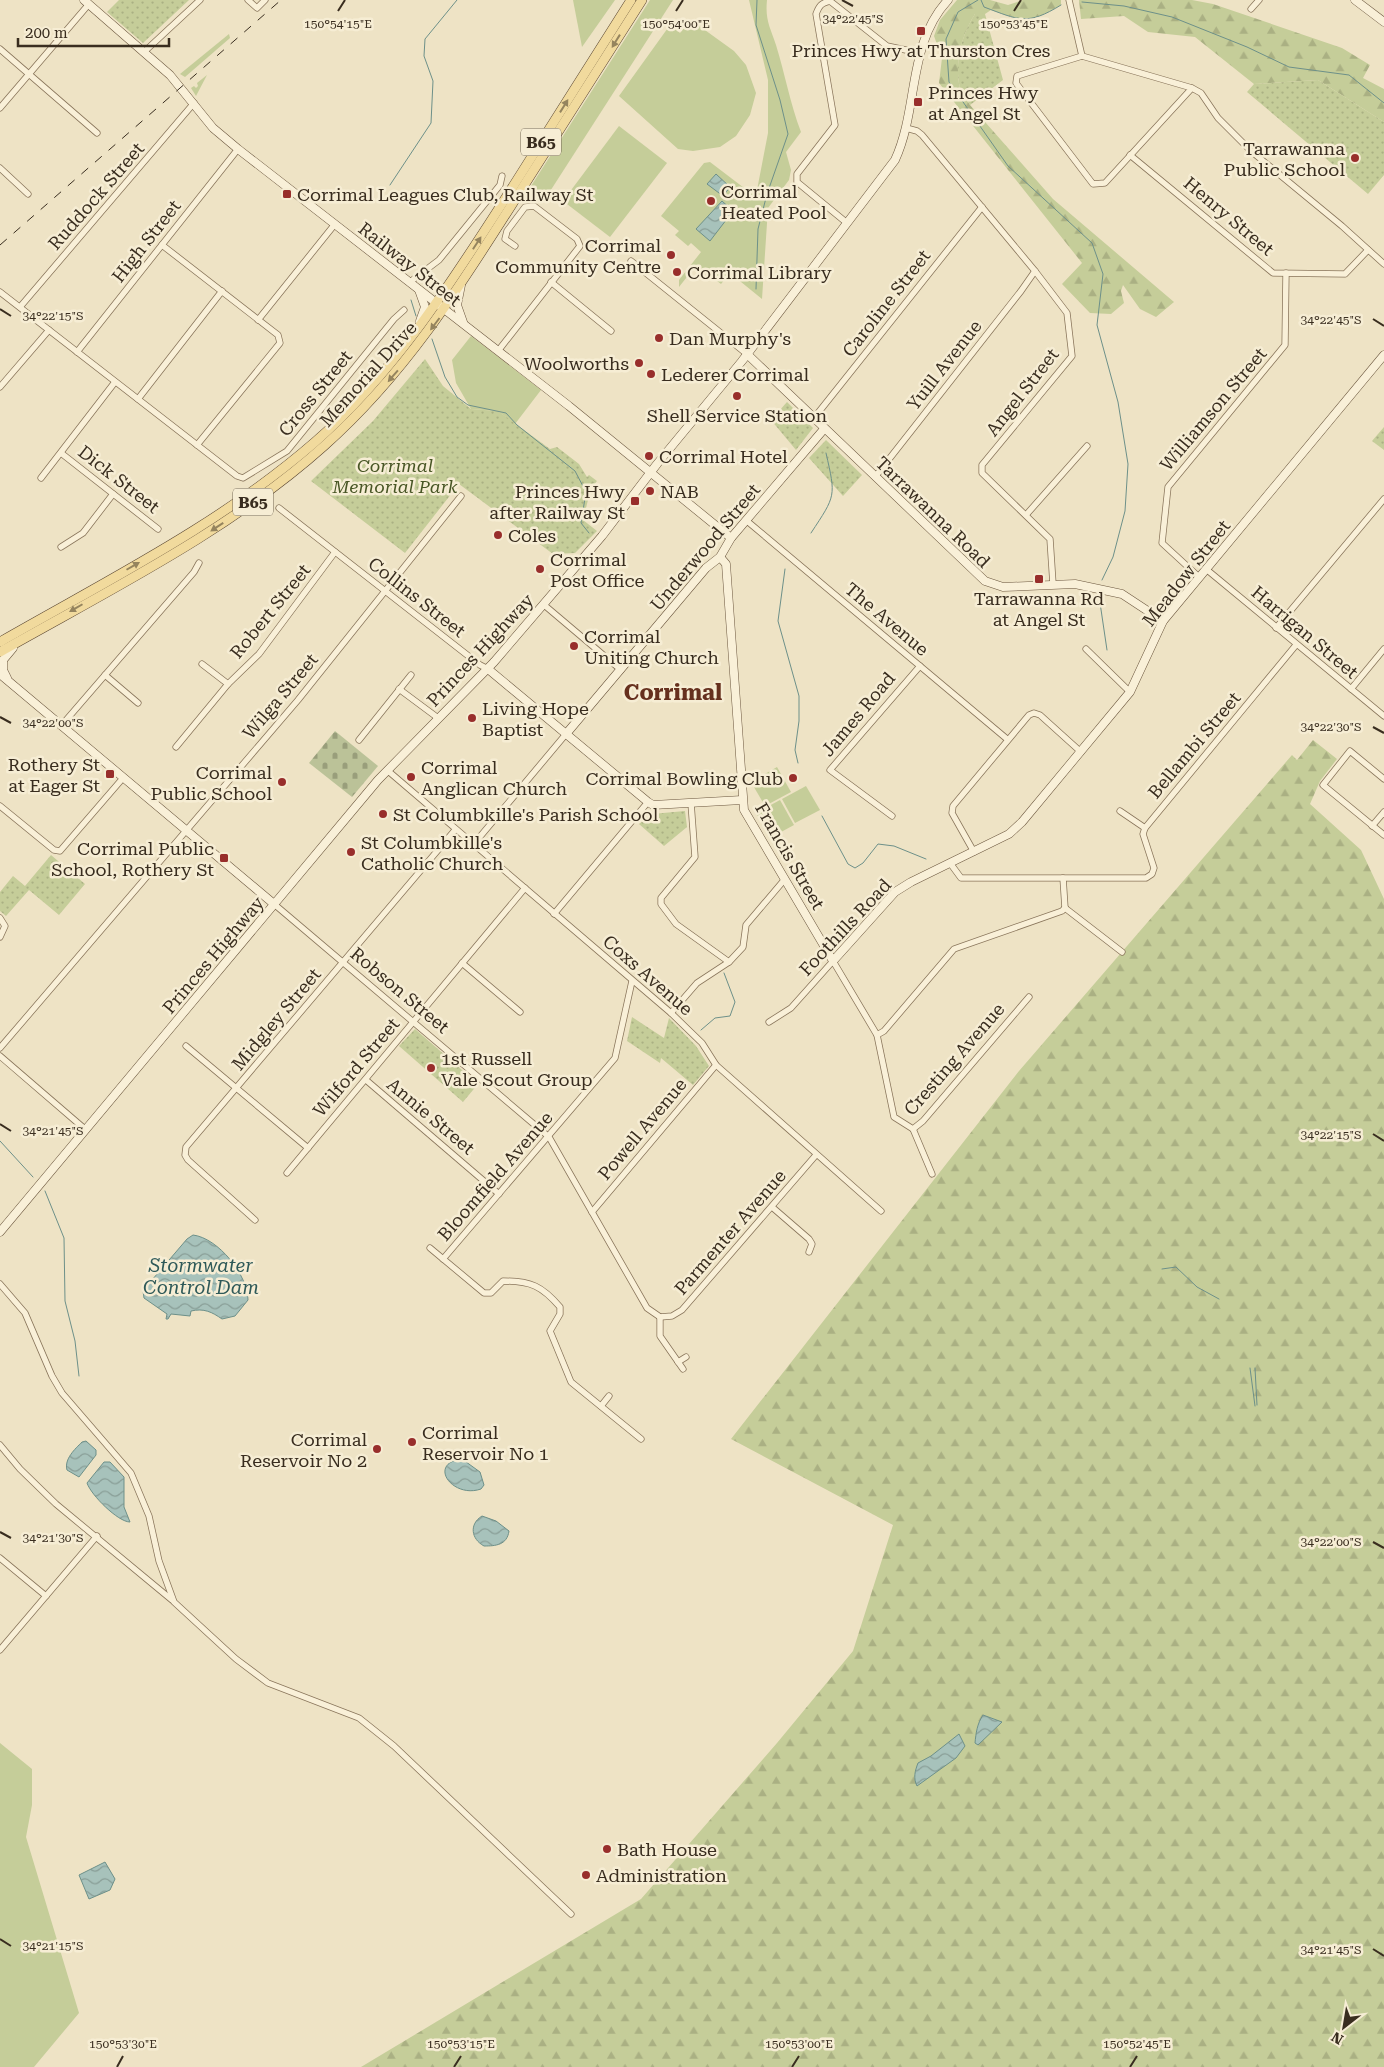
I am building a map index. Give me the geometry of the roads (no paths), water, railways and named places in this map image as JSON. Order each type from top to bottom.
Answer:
[{"type":"main road","name":"Memorial Drive","points":[[0,652],[212,530],[283,480],[326,445],[369,402],[406,360],[442,307],[631,0]]},
{"type":"main road","name":"Memorial Drive","points":[[0,642],[180,539],[258,488],[297,458],[338,420],[462,284],[642,0]]},
{"type":"main road","name":"Princes Highway","points":[[0,1232],[386,770],[488,669],[602,536],[651,471],[747,354],[895,160],[906,128],[920,52],[930,24],[948,0]]},
{"type":"main road","points":[[1355,0],[1384,22]]},
{"type":"main road","name":"Railway Street","points":[[86,2],[174,78],[213,128],[651,471],[731,538]]},
{"type":"main road","points":[[462,284],[457,308],[466,326]]},
{"type":"main road","points":[[412,339],[425,307],[418,289]]},
{"type":"main road","name":"Tarrawanna Road","points":[[747,354],[985,581],[1003,587],[1075,584],[1122,594],[1163,620]]},
{"type":"main road","name":"Meadow Street","points":[[950,863],[1009,834],[1081,752],[1130,692],[1163,620],[1200,578],[1384,355]]},
{"type":"main road","name":"Underwood Street","points":[[566,734],[706,568],[720,557],[731,538],[824,429]]},
{"type":"main road","name":"Francis Street","points":[[720,557],[726,564],[744,810],[833,961]]},
{"type":"main road","points":[[10,683],[3,670],[2,660],[8,652],[26,637]]},
{"type":"main road","name":"Collins Street","points":[[488,669],[648,802]]},
{"type":"main road","points":[[0,674],[274,904]]},
{"type":"main road","points":[[648,802],[653,805],[742,800]]},
{"type":"main road","name":"Foothills Road","points":[[833,961],[895,892],[950,863]]},
{"type":"street","points":[[144,52],[200,0]]},
{"type":"street","points":[[248,0],[257,8],[266,0]]},
{"type":"street","points":[[1069,0],[1082,56]]},
{"type":"street","points":[[1251,9],[1259,0]]},
{"type":"street","points":[[847,223],[797,182],[797,174],[835,125],[816,14],[818,7],[823,2],[830,1],[887,46],[920,52]]},
{"type":"street","points":[[0,108],[86,2]]},
{"type":"street","points":[[0,49],[97,132]]},
{"type":"street","points":[[1194,89],[1105,183],[1093,184],[1016,84],[1017,76],[1082,56],[1194,89],[1218,118],[1251,151],[1384,264]]},
{"type":"street","name":"Ruddock Street","points":[[20,308],[194,103]]},
{"type":"street","name":"Angel Street","points":[[906,128],[920,132],[1035,271],[1067,313],[1072,356],[982,465],[982,473],[1050,539],[1053,584]]},
{"type":"street","name":"High Street","points":[[77,352],[238,148]]},
{"type":"street","name":"Henry Street","points":[[1130,155],[1274,273],[1346,274],[1368,250]]},
{"type":"street","points":[[0,168],[28,194]]},
{"type":"street","points":[[410,282],[439,260],[500,185],[502,176]]},
{"type":"street","points":[[498,351],[580,246],[576,239],[534,206],[525,207],[507,230],[505,239],[515,246]]},
{"type":"street","name":"Caroline Street","points":[[814,418],[982,207]]},
{"type":"street","points":[[258,320],[335,224]]},
{"type":"street","points":[[0,292],[197,445],[280,343],[278,335],[162,245]]},
{"type":"street","points":[[631,261],[747,354]]},
{"type":"street","name":"Yuill Avenue","points":[[875,477],[1035,271]]},
{"type":"street","name":"Williamson Street","points":[[1200,578],[1162,543],[1168,487],[1285,345],[1286,273]]},
{"type":"street","points":[[551,282],[610,331]]},
{"type":"street","points":[[138,399],[222,291]]},
{"type":"street","name":"Cross Street","points":[[197,445],[237,476],[247,477],[287,451],[394,319],[404,310]]},
{"type":"street","points":[[0,387],[49,330]]},
{"type":"street","points":[[41,478],[115,382]]},
{"type":"street","points":[[1026,515],[1087,446]]},
{"type":"street","name":"Dick Street","points":[[61,453],[158,529]]},
{"type":"street","points":[[61,547],[83,533],[113,494]]},
{"type":"street","name":"Wilga Street","points":[[0,1048],[184,830],[298,700],[461,496]]},
{"type":"street","points":[[1276,628],[1384,499]]},
{"type":"street","name":"Collins Street","points":[[280,508],[480,665],[488,669]]},
{"type":"street","name":"The Avenue","points":[[747,521],[1008,739]]},
{"type":"street","name":"Robert Street","points":[[202,664],[228,684],[257,656],[335,552]]},
{"type":"street","points":[[62,726],[199,563]]},
{"type":"street","name":"Harrigan Street","points":[[1206,569],[1384,716]]},
{"type":"street","points":[[543,604],[621,670]]},
{"type":"street","name":"Bellambi Street","points":[[1145,828],[1296,645]]},
{"type":"street","points":[[1086,649],[1130,692]]},
{"type":"street","points":[[1351,689],[1384,649]]},
{"type":"street","name":"James Road","points":[[892,816],[830,770],[920,666]]},
{"type":"street","points":[[105,675],[138,703]]},
{"type":"street","points":[[358,740],[411,675]]},
{"type":"street","points":[[176,747],[228,684]]},
{"type":"street","points":[[399,689],[438,718]]},
{"type":"street","points":[[974,852],[952,813],[953,806],[1029,715],[1034,713],[1040,715],[1081,752]]},
{"type":"street","name":"Underwood Street","points":[[473,844],[566,734]]},
{"type":"street","points":[[1384,779],[1350,751],[1323,785],[1384,835]]},
{"type":"street","name":"Coxs Avenue","points":[[386,770],[671,1013],[702,1044],[716,1065],[881,1211]]},
{"type":"street","points":[[0,806],[54,850],[60,851],[123,778]]},
{"type":"street","points":[[554,914],[648,802]]},
{"type":"street","points":[[691,803],[695,857],[661,898],[661,904],[676,924],[729,962]]},
{"type":"street","points":[[950,863],[961,878],[1146,878],[1152,874],[1154,868],[1143,834],[1145,828],[1120,811]]},
{"type":"street","points":[[1372,826],[1384,812]]},
{"type":"street","name":"Midgley Street","points":[[255,1220],[185,1156],[186,1147],[455,830]]},
{"type":"street","points":[[671,1013],[696,984],[729,962],[743,947],[746,925],[785,878]]},
{"type":"street","points":[[1064,878],[1065,908]]},
{"type":"street","name":"Wilford Street","points":[[287,1173],[525,888]]},
{"type":"street","name":"Robson Street","points":[[274,904],[549,1137],[647,1308],[660,1317]]},
{"type":"street","points":[[1065,908],[1122,952]]},
{"type":"street","points":[[877,1035],[884,1031],[954,949],[1062,911],[1065,908]]},
{"type":"street","points":[[0,918],[5,926],[0,936]]},
{"type":"street","name":"Foothills Road","points":[[769,1022],[790,1008],[833,961]]},
{"type":"street","name":"Francis Street","points":[[833,961],[877,1035]]},
{"type":"street","points":[[462,963],[520,1012]]},
{"type":"street","name":"Bloomfield Avenue","points":[[443,1259],[615,1058],[632,981]]},
{"type":"street","name":"Cresting Avenue","points":[[877,1035],[894,1117],[912,1129],[923,1121],[1029,996]]},
{"type":"street","points":[[186,1046],[308,1148]]},
{"type":"street","points":[[0,1056],[86,1130]]},
{"type":"street","name":"Powell Avenue","points":[[592,1212],[716,1065]]},
{"type":"street","name":"Annie Street","points":[[366,1080],[500,1194]]},
{"type":"street","points":[[912,1129],[932,1174]]},
{"type":"street","name":"Parmenter Avenue","points":[[660,1317],[672,1316],[682,1310],[816,1155]]},
{"type":"street","points":[[772,1207],[815,1243],[809,1252]]},
{"type":"street","points":[[430,1248],[484,1294],[491,1293],[503,1281],[524,1281],[548,1294],[560,1307],[560,1314],[550,1331],[569,1380],[642,1439]]},
{"type":"street","points":[[1,1283],[25,1312],[52,1376],[62,1393],[131,1473],[149,1516],[159,1561],[174,1602]]},
{"type":"street","points":[[660,1317],[660,1336],[683,1369]]},
{"type":"street","points":[[678,1362],[686,1357]]},
{"type":"street","points":[[601,1406],[609,1396]]},
{"type":"street","points":[[0,1445],[20,1469],[56,1504],[97,1536],[174,1602],[236,1659],[268,1683],[358,1718],[387,1740],[572,1914]]},
{"type":"street","points":[[0,1650],[97,1536]]},
{"type":"street","points":[[0,1558],[46,1596]]},
{"type":"water","points":[[716,174],[730,187],[723,196],[707,184]]},
{"type":"water","points":[[722,201],[733,211],[710,241],[696,229]]},
{"type":"water","name":"Stormwater Control Dam","points":[[193,1235],[203,1238],[221,1250],[230,1259],[243,1280],[248,1300],[235,1316],[222,1319],[204,1310],[200,1310],[191,1311],[190,1316],[171,1314],[166,1319],[167,1314],[144,1298],[143,1291],[146,1287],[187,1239]]},
{"type":"water","points":[[86,1441],[96,1450],[96,1455],[79,1477],[67,1470],[66,1466],[76,1448]]},
{"type":"water","points":[[462,1459],[480,1472],[484,1485],[481,1489],[470,1491],[461,1489],[453,1485],[448,1479],[445,1473],[446,1467],[452,1462]]},
{"type":"water","points":[[104,1462],[110,1462],[124,1477],[124,1507],[130,1522],[112,1513],[94,1494],[87,1483]]},
{"type":"water","points":[[482,1516],[496,1521],[509,1531],[508,1536],[503,1542],[497,1545],[484,1546],[476,1539],[473,1527]]},
{"type":"water","points":[[983,1715],[1002,1722],[978,1745],[975,1743],[976,1732]]},
{"type":"water","points":[[959,1734],[965,1746],[956,1758],[917,1786],[915,1775],[918,1763],[931,1756]]},
{"type":"water","points":[[105,1862],[115,1879],[110,1890],[89,1899],[79,1875]]},
{"type":"waterway","points":[[390,185],[431,123],[433,81],[424,56],[425,39],[457,0]]},
{"type":"waterway","points":[[756,289],[758,229],[767,194],[788,134],[780,100],[756,25],[757,0]]},
{"type":"waterway","points":[[978,0],[958,12],[946,39],[949,82],[1008,166],[1092,243],[1103,274],[1097,325],[1118,402],[1128,464],[1125,511],[1113,557],[1102,580]]},
{"type":"waterway","points":[[981,0],[984,7],[1023,19],[1040,16],[1061,5]]},
{"type":"waterway","points":[[1082,2],[1124,6],[1172,17],[1247,47],[1289,67],[1349,75],[1384,103]]},
{"type":"waterway","points":[[411,300],[416,316]]},
{"type":"waterway","points":[[432,339],[445,377],[457,397],[468,405],[506,413],[517,425],[575,471],[586,492],[581,523],[589,533]]},
{"type":"waterway","points":[[811,533],[825,511],[832,495],[826,453]]},
{"type":"waterway","points":[[785,569],[778,621],[799,696],[799,721],[795,750],[798,763]]},
{"type":"waterway","points":[[1099,596],[1107,650]]},
{"type":"waterway","points":[[822,816],[848,864],[855,868],[863,863],[878,844],[894,846],[926,859]]},
{"type":"waterway","points":[[701,1030],[715,1018],[730,1016],[735,1002],[724,973]]},
{"type":"waterway","points":[[0,1141],[33,1177]]},
{"type":"waterway","points":[[45,1191],[64,1238],[65,1301],[75,1341],[79,1376]]},
{"type":"waterway","points":[[1162,1269],[1176,1267],[1197,1287],[1219,1299]]},
{"type":"waterway","points":[[1250,1368],[1255,1406]]},
{"type":"waterway","points":[[1255,1368],[1257,1405]]},
{"type":"railway","points":[[0,245],[281,0]]},
{"type":"place","name":"Princes Hwy at Thurston Cres","points":[[921,31]]},
{"type":"place","name":"Princes Hwy at Angel St","points":[[918,102]]},
{"type":"place","name":"Tarrawanna Public School","points":[[1355,158]]},
{"type":"place","name":"Corrimal Leagues Club, Railway St","points":[[287,194]]},
{"type":"place","name":"Corrimal Heated Pool","points":[[711,201]]},
{"type":"place","name":"Corrimal Community Centre","points":[[671,255]]},
{"type":"place","name":"Corrimal Library","points":[[677,272]]},
{"type":"place","name":"Dan Murphy's","points":[[659,338]]},
{"type":"place","name":"Woolworths","points":[[639,363]]},
{"type":"place","name":"Lederer Corrimal","points":[[651,374]]},
{"type":"place","name":"Shell Service Station","points":[[737,396]]},
{"type":"place","name":"Corrimal Hotel","points":[[649,456]]},
{"type":"place","name":"NAB","points":[[650,491]]},
{"type":"place","name":"Princes Hwy after Railway St","points":[[635,501]]},
{"type":"place","name":"Coles","points":[[498,535]]},
{"type":"place","name":"Corrimal Post Office","points":[[540,569]]},
{"type":"place","name":"Tarrawanna Rd at Angel St","points":[[1039,579]]},
{"type":"place","name":"Corrimal Uniting Church","points":[[574,646]]},
{"type":"place","name":"Living Hope Baptist","points":[[472,718]]},
{"type":"place","name":"Rothery St at Eager St","points":[[110,774]]},
{"type":"place","name":"Corrimal Anglican Church","points":[[411,777]]},
{"type":"place","name":"Corrimal Bowling Club","points":[[793,778]]},
{"type":"place","name":"Corrimal Public School","points":[[282,782]]},
{"type":"place","name":"St Columbkille's Parish School","points":[[383,814]]},
{"type":"place","name":"St Columbkille's Catholic Church","points":[[351,852]]},
{"type":"place","name":"Corrimal Public School, Rothery St","points":[[224,858]]},
{"type":"place","name":"1st Russell Vale Scout Group","points":[[431,1068]]},
{"type":"place","name":"Corrimal Reservoir No 1","points":[[412,1442]]},
{"type":"place","name":"Corrimal Reservoir No 2","points":[[377,1449]]},
{"type":"place","name":"Bath House","points":[[607,1849]]},
{"type":"place","name":"Administration","points":[[586,1875]]},
{"type":"district","name":"Corrimal","points":[[673,692]]},
{"type":"park label","name":"Corrimal Memorial Park","points":[[395,475]]}]
